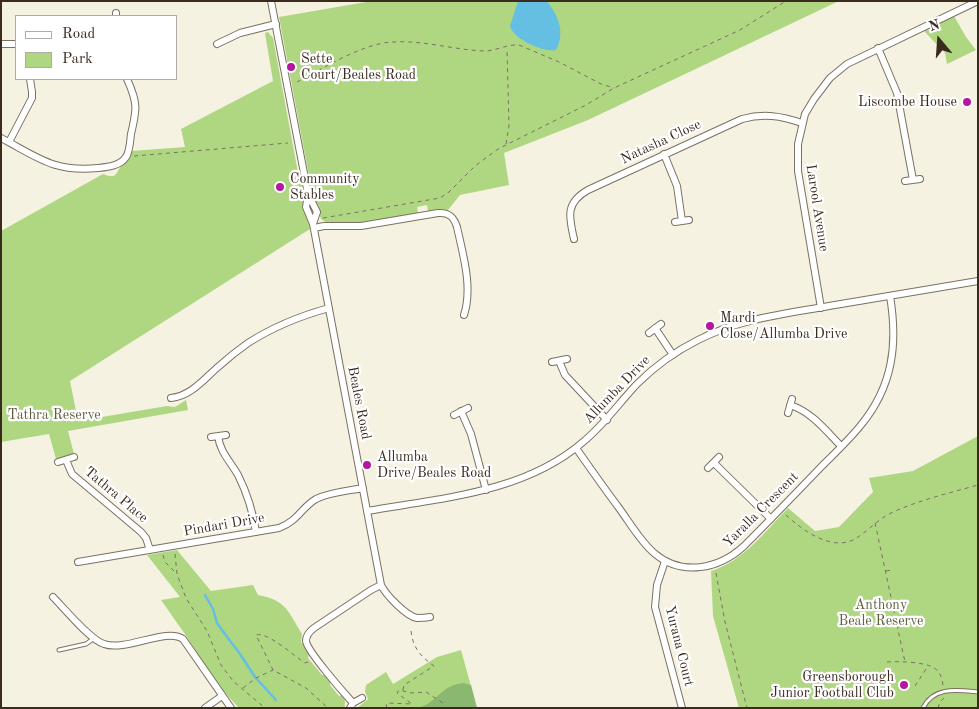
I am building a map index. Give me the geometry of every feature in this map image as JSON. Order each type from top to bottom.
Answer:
[{"type":"street","name":"Beales Road","points":[[271,1],[308,194],[316,209],[314,226],[381,585],[386,594],[408,614],[417,618],[430,617]]},
{"type":"street","name":"Larool Avenue","points":[[822,308],[798,171],[798,144],[802,123],[814,99],[830,78],[847,64],[978,1]]},
{"type":"street","points":[[217,44],[240,32],[276,24]]},
{"type":"street","points":[[2,44],[15,44]]},
{"type":"street","points":[[878,48],[897,93],[916,179],[905,181]]},
{"type":"street","points":[[9,142],[32,98],[30,80]]},
{"type":"street","points":[[1,138],[40,159],[60,167],[75,169],[110,167],[118,164],[126,157],[136,108],[135,99],[127,80]]},
{"type":"street","name":"Natasha Close","points":[[574,240],[570,214],[572,203],[579,196],[664,154],[729,124],[749,117],[763,115],[779,116],[802,123]]},
{"type":"street","points":[[664,154],[677,186],[682,221]]},
{"type":"street","points":[[314,226],[356,227],[438,212],[448,214],[454,219],[468,290],[468,300],[464,315]]},
{"type":"street","name":"Allumba Drive","points":[[367,512],[486,490],[529,475],[576,448],[607,420],[643,379],[673,355],[700,339],[731,326],[762,318],[978,281]]},
{"type":"street","name":"Yaralla Crescent","points":[[576,448],[642,540],[654,553],[665,561],[679,566],[698,568],[721,563],[740,551],[861,426],[870,413],[882,391],[888,374],[894,337],[890,296]]},
{"type":"street","points":[[171,398],[181,396],[192,390],[229,357],[263,335],[303,316],[329,308]]},
{"type":"street","points":[[649,332],[662,324]]},
{"type":"street","points":[[655,328],[673,355]]},
{"type":"street","points":[[566,359],[555,361],[607,420]]},
{"type":"street","points":[[788,413],[791,402],[808,414],[842,446]]},
{"type":"street","points":[[454,415],[468,408]]},
{"type":"street","points":[[461,411],[474,441],[486,490]]},
{"type":"street","points":[[211,437],[226,435]]},
{"type":"street","points":[[218,436],[220,448],[245,489],[256,532]]},
{"type":"street","points":[[58,462],[74,457]]},
{"type":"street","name":"Tathra Place","points":[[66,460],[72,474],[141,532],[146,538],[150,550]]},
{"type":"street","points":[[708,468],[716,460],[771,519]]},
{"type":"street","name":"Pindari Drive","points":[[78,562],[279,528],[291,522],[310,504],[321,497],[363,488]]},
{"type":"street","name":"Yurana Court","points":[[665,561],[657,585],[655,607],[682,708]]},
{"type":"street","points":[[362,698],[351,705],[306,643],[307,635],[314,628],[381,585]]},
{"type":"street","points":[[53,597],[94,638],[103,644],[113,646],[179,636],[231,708]]},
{"type":"street","points":[[205,708],[222,696]]},
{"type":"lane","points":[[59,650],[86,644],[94,638]]},
{"type":"lane","points":[[922,708],[932,696],[944,691],[978,692]]},
{"type":"path","points":[[323,218],[440,198],[484,159],[506,145],[586,105],[615,88],[740,30],[786,1]]},
{"type":"path","points":[[297,82],[360,50],[382,43],[402,42],[487,51],[518,46],[559,62],[601,84],[615,88]]},
{"type":"path","points":[[506,145],[509,126],[507,47]]},
{"type":"path","points":[[126,157],[288,143]]},
{"type":"path","points":[[780,510],[807,533],[840,543],[853,540],[888,514],[978,485]]},
{"type":"path","points":[[875,523],[905,662]]},
{"type":"path","points":[[174,546],[177,574],[188,602],[209,635],[221,665],[229,677],[265,708]]},
{"type":"path","points":[[162,548],[163,561],[177,574]]},
{"type":"path","points":[[885,571],[892,570]]},
{"type":"path","points":[[716,573],[728,637],[747,708]]},
{"type":"path","points":[[403,691],[404,684],[434,666],[416,650],[411,628]]},
{"type":"path","points":[[308,662],[305,663],[271,638],[258,634],[257,638],[273,670],[306,688],[328,708]]},
{"type":"path","points":[[887,662],[905,662],[935,668],[940,673],[945,697],[940,702],[938,708]]},
{"type":"path","points":[[914,686],[929,666]]},
{"type":"path","points":[[242,688],[273,670]]},
{"type":"path","points":[[387,708],[386,705],[388,703],[411,704],[411,702],[397,692],[403,691],[412,693],[426,692],[443,703]]},
{"type":"green space","points":[[372,1],[839,1],[588,120],[504,153],[509,185],[460,195],[448,210],[428,211],[427,205],[417,207],[418,213],[355,223],[331,223],[321,218],[319,207],[313,197],[279,17]]},
{"type":"green space","points":[[954,16],[976,50],[947,64],[945,53],[923,30]]},
{"type":"green space","name":"Tathra Reserve","points":[[268,32],[273,38],[299,178],[304,189],[304,204],[310,229],[70,381],[78,421],[167,406],[175,407],[186,400],[188,410],[68,431],[74,454],[56,459],[49,434],[1,442],[1,231],[103,174],[108,176],[116,175],[128,159],[131,151],[185,147],[181,129],[273,81],[265,33]]},
{"type":"green space","name":"Anthony Beale Reserve","points":[[978,436],[978,708],[739,708],[713,616],[711,571],[744,553],[788,508],[815,531],[839,527],[873,492],[869,478],[913,471]]},
{"type":"green space","points":[[177,550],[211,591],[253,585],[258,595],[281,603],[302,634],[301,642],[309,654],[308,658],[322,675],[326,675],[331,681],[330,685],[339,696],[342,695],[344,698],[344,708],[238,707],[216,683],[161,600],[180,597],[147,555]]},
{"type":"green space","points":[[461,650],[477,708],[357,708],[368,699],[365,692],[366,685],[386,672],[393,684],[437,657]]},
{"type":"green space","points":[[463,683],[471,685],[477,708],[417,708],[429,703],[448,688]]},
{"type":"water","points":[[518,1],[547,1],[555,13],[559,25],[560,37],[556,50],[544,49],[530,44],[512,31],[510,26]]},
{"type":"waterway","points":[[205,595],[213,609],[217,623],[255,677],[276,700]]},
{"type":"place","name":"Sette Court/Beales Road","points":[[291,67]]},
{"type":"place","name":"Liscombe House","points":[[967,102]]},
{"type":"place","name":"Community Stables","points":[[280,187]]},
{"type":"place","name":"Mardi Close/Allumba Drive","points":[[710,326]]},
{"type":"place","name":"Allumba Drive/Beales Road","points":[[367,465]]},
{"type":"place","name":"Greensborough Junior Football Club","points":[[904,685]]}]
